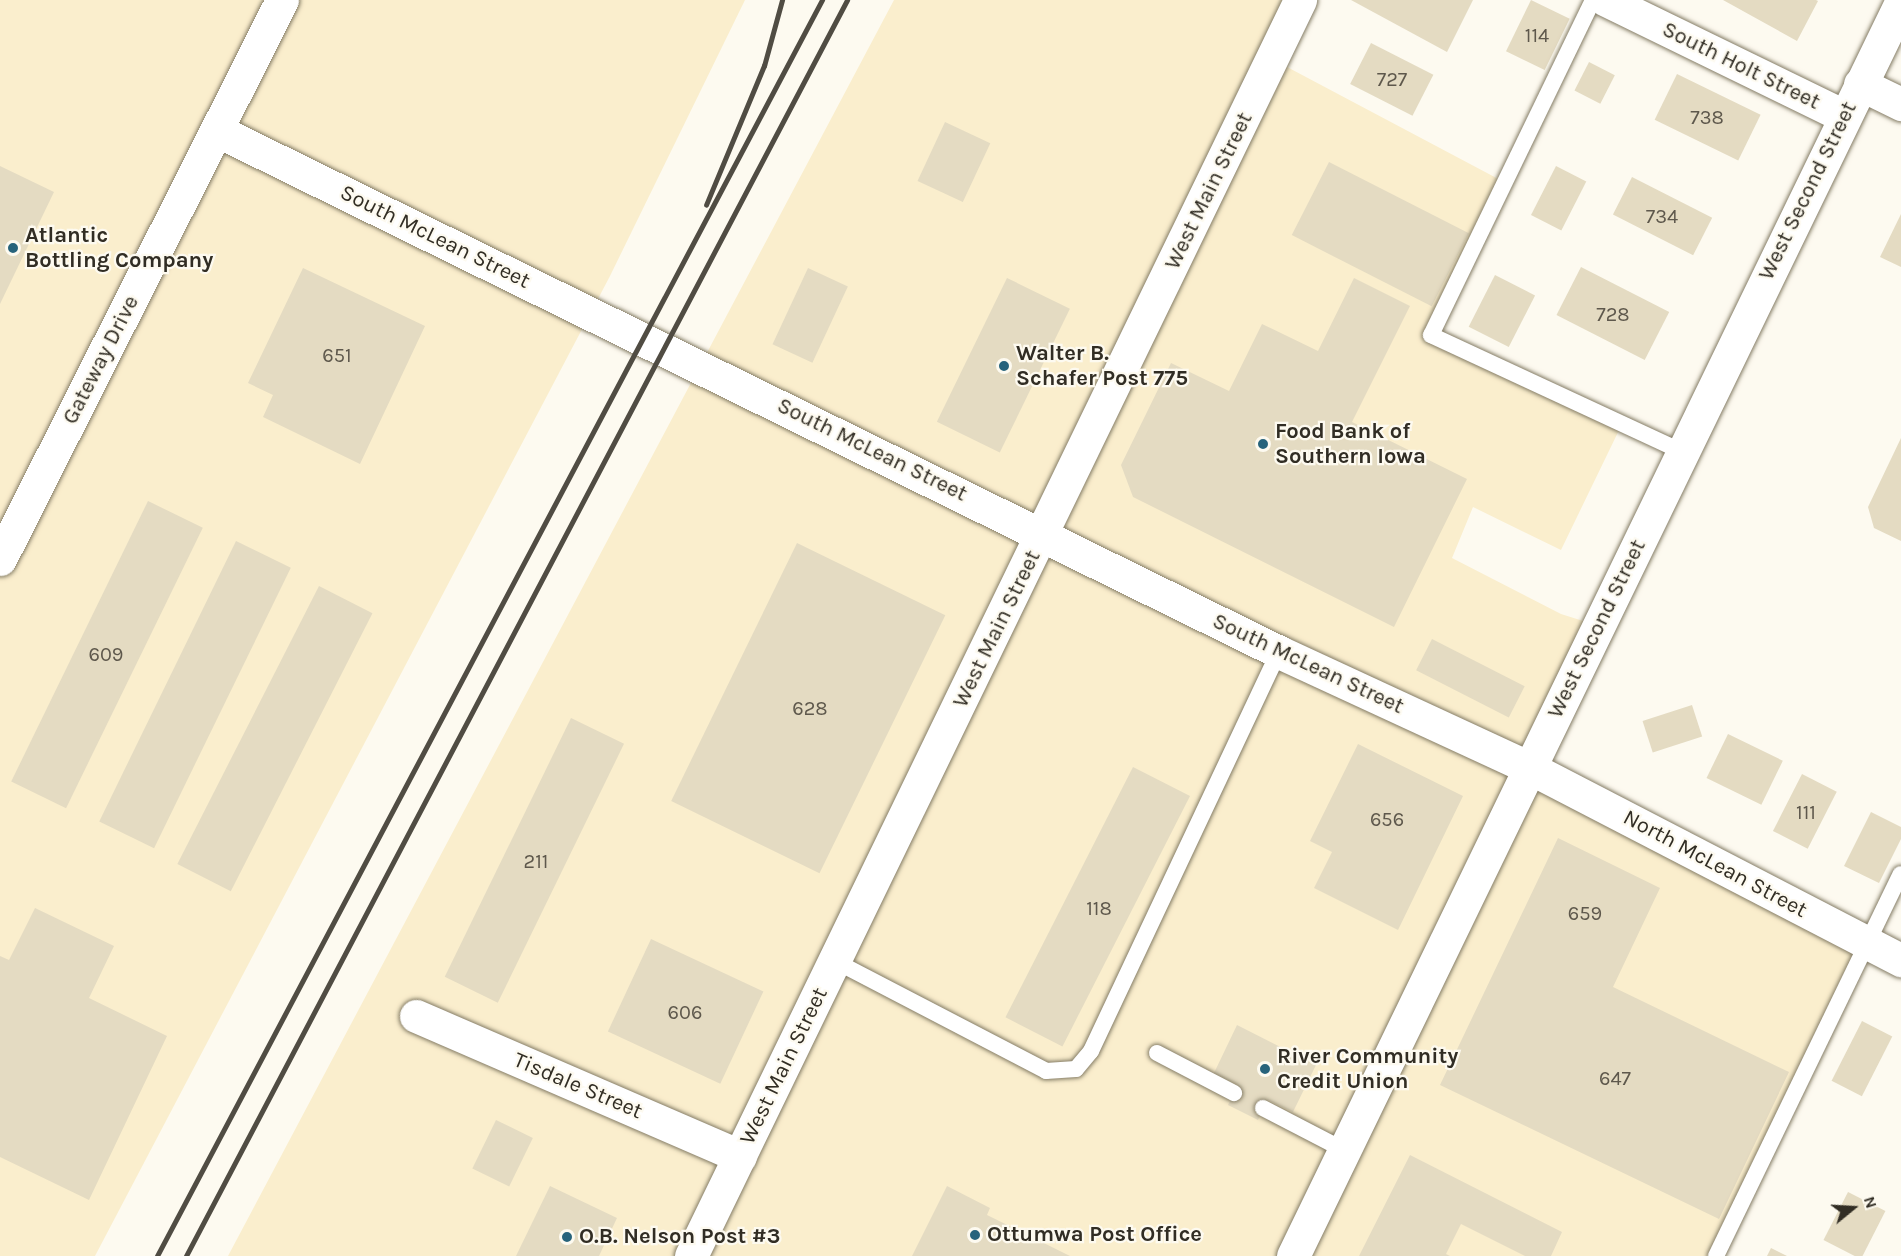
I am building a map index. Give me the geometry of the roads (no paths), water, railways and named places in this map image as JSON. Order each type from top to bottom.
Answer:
[{"type":"street","name":"Gateway Drive","points":[[0,559],[282,0]]},
{"type":"street","name":"West Main Street","points":[[691,1256],[1044,534],[1300,0]]},
{"type":"street","name":"South Holt Street","points":[[1606,0],[1844,116]]},
{"type":"street","name":"West Second Street","points":[[1293,1256],[1901,2]]},
{"type":"street","points":[[1860,84],[1901,104]]},
{"type":"street","name":"South McLean Street","points":[[216,130],[1044,534],[1279,652],[1530,768]]},
{"type":"street","name":"North McLean Street","points":[[1530,768],[1901,960]]},
{"type":"street","name":"Tisdale Street","points":[[416,1016],[740,1156]]},
{"type":"lane","points":[[1593,0],[1431,336],[1683,453]]},
{"type":"lane","points":[[835,961],[1046,1071],[1076,1069],[1091,1051],[1279,652]]},
{"type":"lane","points":[[1716,1256],[1901,874]]},
{"type":"lane","points":[[1157,1053],[1234,1094]]},
{"type":"lane","points":[[1263,1108],[1344,1150]]},
{"type":"railway","points":[[706,205],[764,66],[782,0]]},
{"type":"railway","points":[[157,1256],[822,0]]},
{"type":"railway","points":[[186,1256],[847,0]]},
{"type":"place","name":"Atlantic Bottling Company","points":[[13,248]]},
{"type":"place","name":"Walter B. Schafer Post 775","points":[[1004,366]]},
{"type":"place","name":"Food Bank of Southern Iowa","points":[[1263,444]]},
{"type":"place","name":"River Community Credit Union","points":[[1265,1069]]},
{"type":"place","name":"Ottumwa Post Office","points":[[975,1235]]},
{"type":"place","name":"O.B. Nelson Post #3","points":[[567,1237]]}]
